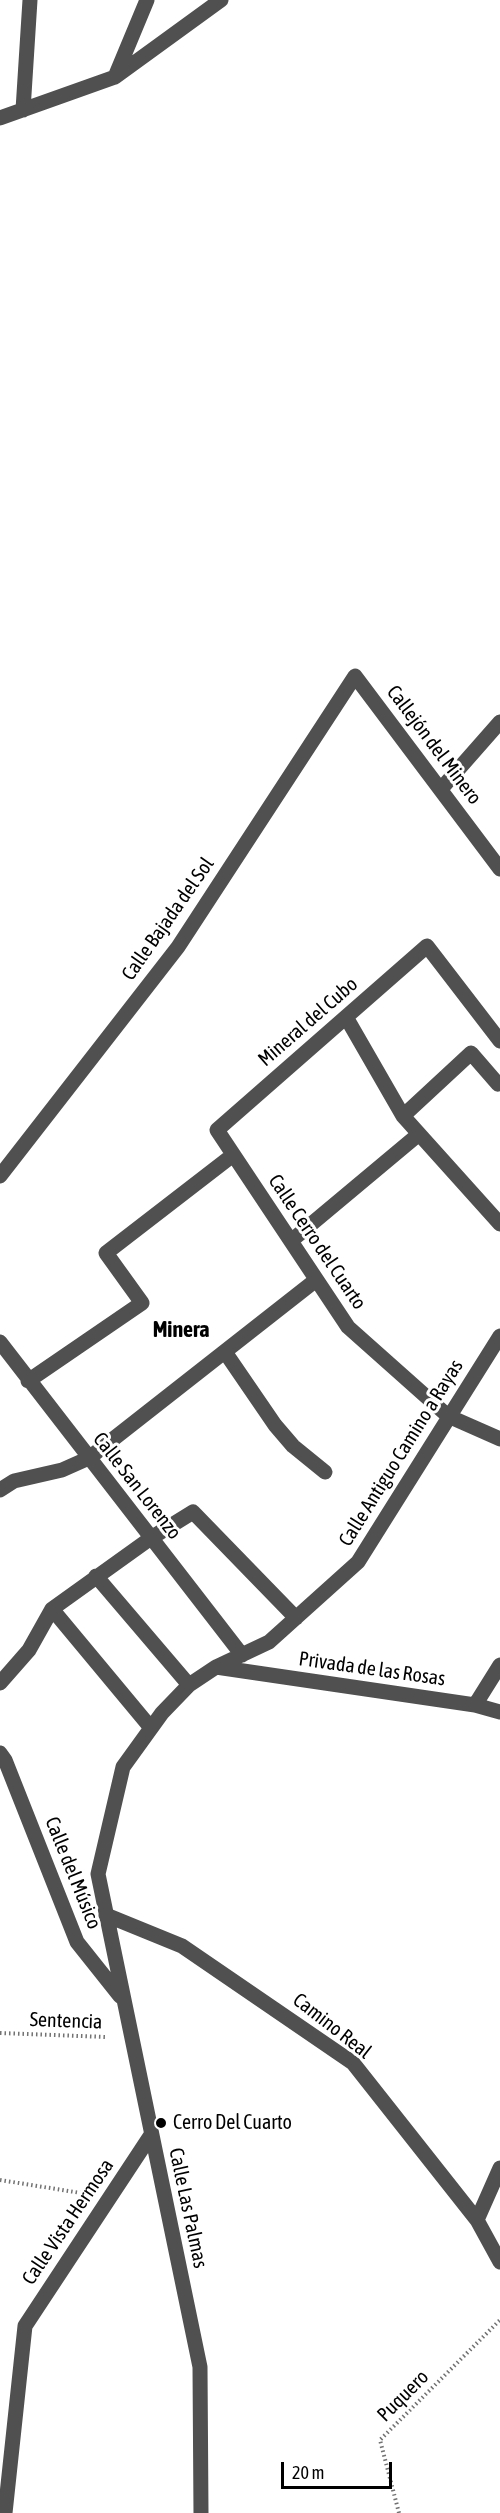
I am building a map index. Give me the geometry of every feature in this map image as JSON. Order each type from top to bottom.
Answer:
[{"type":"street","points":[[23,110],[30,0]]},
{"type":"street","points":[[115,77],[147,0]]},
{"type":"street","points":[[0,118],[115,77],[221,0]]},
{"type":"street","name":"Callejón del Minero","points":[[355,676],[500,869]]},
{"type":"street","name":"Calle Bajada del Sol","points":[[0,1176],[178,947],[355,676]]},
{"type":"street","points":[[441,789],[500,723]]},
{"type":"street","name":"Mineral del Cubo","points":[[217,1130],[427,946],[500,1041]]},
{"type":"street","points":[[346,1017],[403,1116],[500,1224]]},
{"type":"street","points":[[403,1116],[471,1053],[498,1084],[500,1083]]},
{"type":"street","name":"Calle Cerro del Cuarto","points":[[217,1130],[348,1327],[448,1416],[500,1439]]},
{"type":"street","points":[[291,1241],[419,1134]]},
{"type":"street","points":[[28,1381],[142,1303],[106,1253],[233,1155]]},
{"type":"street","points":[[0,1490],[14,1481],[62,1470],[88,1458],[316,1280]]},
{"type":"street","name":"Calle Antiguo Camino a Rayas","points":[[106,1915],[98,1874],[123,1767],[162,1713],[189,1685],[216,1667],[269,1642],[358,1562],[500,1336]]},
{"type":"street","name":"Calle San Lorenzo","points":[[0,1342],[242,1655]]},
{"type":"street","points":[[225,1352],[275,1425],[293,1446],[326,1472]]},
{"type":"street","points":[[0,1683],[29,1650],[52,1609],[151,1538],[193,1512],[296,1618]]},
{"type":"street","points":[[96,1576],[189,1685]]},
{"type":"street","points":[[52,1609],[152,1728]]},
{"type":"street","points":[[475,1705],[500,1665]]},
{"type":"street","name":"Privada de las Rosas","points":[[216,1667],[475,1705],[500,1712]]},
{"type":"street","name":"Calle del Músico","points":[[0,1753],[5,1760],[77,1942],[123,2000]]},
{"type":"street","name":"Calle Las Palmas","points":[[106,1915],[200,2367],[201,2513]]},
{"type":"street","name":"Camino Real","points":[[106,1915],[182,1946],[353,2063],[477,2220],[500,2262]]},
{"type":"street","name":"Calle Vista Hermosa","points":[[5,2513],[25,2326],[151,2135]]},
{"type":"street","points":[[477,2220],[500,2168]]},
{"type":"path","name":"Sentencia","points":[[0,2033],[130,2038]]},
{"type":"path","points":[[0,2180],[108,2198]]},
{"type":"path","name":"Puquero","points":[[399,2513],[380,2440],[500,2320]]},
{"type":"place","name":"Cerro Del Cuarto","points":[[161,2123]]},
{"type":"district","name":"Minera","points":[[181,1330]]}]
